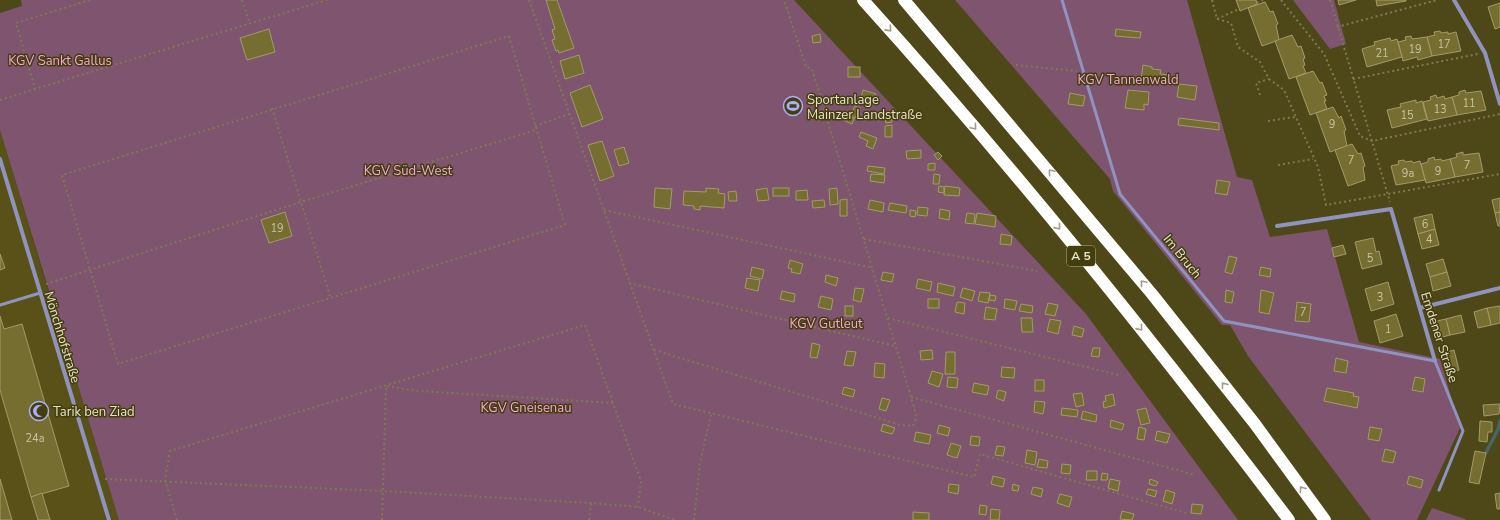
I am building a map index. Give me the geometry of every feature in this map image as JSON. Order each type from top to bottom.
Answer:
[{"type":"highway","name":"A 5","points":[[863,0],[910,52],[1042,208],[1180,378],[1289,520]]},
{"type":"highway","name":"A 5","points":[[904,0],[1152,294],[1255,424],[1325,520]]},
{"type":"street","points":[[1454,0],[1485,53],[1500,104]]},
{"type":"street","name":"Mönchhofstraße","points":[[0,159],[109,520]]},
{"type":"street","points":[[1277,226],[1391,209]]},
{"type":"street","name":"Emdener Straße","points":[[1391,209],[1435,361]]},
{"type":"street","points":[[1420,308],[1500,288]]},
{"type":"lane","name":"Im Bruch","points":[[1062,0],[1120,194],[1224,321],[1435,361]]},
{"type":"lane","points":[[0,304],[40,294]]},
{"type":"lane","name":"Emdener Straße","points":[[1435,361],[1463,431],[1440,490]]},
{"type":"path","points":[[35,89],[16,23],[90,0]]},
{"type":"path","points":[[242,0],[250,24]]},
{"type":"path","points":[[0,100],[327,0]]},
{"type":"path","points":[[529,0],[673,404],[974,477],[980,454],[1186,512]]},
{"type":"path","points":[[654,350],[901,425],[908,426],[914,424],[916,419],[888,318],[812,69],[806,67],[784,0]]},
{"type":"path","points":[[1212,0],[1217,19]]},
{"type":"path","points":[[1257,3],[1264,0]]},
{"type":"path","points":[[1281,0],[1324,54],[1360,136],[1372,141],[1500,114]]},
{"type":"path","points":[[1330,0],[1388,193],[1391,209]]},
{"type":"path","points":[[1337,27],[1437,0]]},
{"type":"path","points":[[1217,19],[1239,9]]},
{"type":"path","points":[[1217,19],[1231,23],[1238,47],[1260,62],[1268,79],[1284,90],[1313,159],[1318,167],[1326,205],[1500,174]]},
{"type":"path","points":[[508,36],[535,126],[566,225],[118,364],[62,175],[272,108],[508,36]]},
{"type":"path","points":[[1353,79],[1485,53]]},
{"type":"path","points":[[1016,65],[1084,72]]},
{"type":"path","points":[[1260,95],[1256,83],[1268,79]]},
{"type":"path","points":[[272,108],[330,297]]},
{"type":"path","points":[[535,126],[569,114]]},
{"type":"path","points":[[1268,121],[1295,117]]},
{"type":"path","points":[[38,286],[301,202],[536,130]]},
{"type":"path","points":[[1278,165],[1313,159]]},
{"type":"path","points":[[604,210],[873,268]]},
{"type":"path","points":[[864,239],[1037,271]]},
{"type":"path","points":[[629,283],[895,346]]},
{"type":"path","points":[[888,318],[1118,375]]},
{"type":"path","points":[[177,520],[165,480],[170,451],[585,326],[641,481],[638,507]]},
{"type":"path","points":[[386,386],[419,391],[613,403]]},
{"type":"path","points":[[382,520],[386,386]]},
{"type":"path","points":[[911,397],[1195,475]]},
{"type":"path","points":[[694,520],[700,463],[711,414]]},
{"type":"path","points":[[96,479],[165,480],[591,503],[638,507],[675,520]]},
{"type":"path","points":[[590,520],[591,503]]},
{"type":"shaded area","points":[[0,130],[46,284],[119,520],[0,520]]},
{"type":"green space","points":[[21,0],[794,0],[1086,314],[1238,520],[119,520],[0,130],[0,13],[22,6]]},
{"type":"green space","name":"KGV Tannenwald","points":[[955,0],[1187,0],[1237,177],[1252,180],[1270,237],[1327,229],[1359,342],[1440,359],[1460,428],[1417,520],[1371,520],[1248,356],[1230,325],[1222,325],[1113,191],[1110,179]]},
{"type":"green space","points":[[1293,0],[1334,0],[1346,44],[1330,49]]},
{"type":"green space","points":[[1432,508],[1465,519],[1466,520],[1426,520]]},
{"type":"building","points":[[546,0],[557,0],[574,48],[559,53],[558,50],[556,51],[552,40],[555,39],[552,30],[555,29]]},
{"type":"building","points":[[1236,0],[1256,0],[1257,4],[1240,11]]},
{"type":"building","points":[[1338,0],[1356,0],[1339,5]]},
{"type":"building","points":[[1376,0],[1406,0],[1406,1],[1377,6]]},
{"type":"building","points":[[1265,2],[1270,12],[1273,11],[1278,24],[1276,25],[1279,40],[1262,46],[1248,8]]},
{"type":"building","points":[[1500,3],[1500,27],[1495,29],[1488,7]]},
{"type":"building","points":[[269,29],[275,52],[247,60],[240,38]]},
{"type":"building","points":[[1116,29],[1141,32],[1140,38],[1115,36]]},
{"type":"building","points":[[1440,31],[1441,33],[1448,32],[1448,34],[1456,32],[1461,51],[1432,56],[1427,37],[1435,35],[1434,32]]},
{"type":"building","points":[[820,34],[821,42],[813,43],[812,36]]},
{"type":"building","points":[[1292,35],[1298,47],[1301,46],[1305,58],[1303,59],[1305,65],[1303,66],[1306,73],[1289,79],[1275,41]]},
{"type":"building","points":[[1411,36],[1412,39],[1427,37],[1432,56],[1418,60],[1417,57],[1403,61],[1398,42],[1406,40],[1405,37]]},
{"type":"building","points":[[1390,38],[1391,41],[1397,39],[1402,57],[1367,67],[1362,49],[1375,45],[1374,42]]},
{"type":"building","points":[[579,55],[584,73],[565,79],[560,61]]},
{"type":"building","points":[[1143,65],[1152,67],[1152,69],[1161,70],[1160,74],[1170,75],[1169,84],[1141,81]]},
{"type":"building","points":[[848,67],[860,67],[860,77],[848,77]]},
{"type":"building","points":[[1313,71],[1320,83],[1322,82],[1327,95],[1324,96],[1326,101],[1324,101],[1327,109],[1310,115],[1296,77]]},
{"type":"building","points":[[1179,84],[1197,86],[1195,100],[1177,97]]},
{"type":"building","points":[[590,85],[603,119],[582,127],[570,93]]},
{"type":"building","points":[[863,90],[876,94],[874,100],[861,97]]},
{"type":"building","points":[[1128,90],[1149,92],[1148,105],[1144,104],[1144,110],[1125,108]]},
{"type":"building","points":[[1465,90],[1466,93],[1481,91],[1486,110],[1457,115],[1452,97],[1459,95],[1459,92]]},
{"type":"building","points":[[1070,93],[1085,96],[1083,106],[1068,104]]},
{"type":"building","points":[[1436,95],[1437,98],[1444,96],[1445,99],[1452,97],[1457,115],[1428,121],[1423,102],[1431,100],[1430,97]]},
{"type":"building","points":[[1416,100],[1416,103],[1422,101],[1427,119],[1392,128],[1387,110],[1401,107],[1400,104]]},
{"type":"building","points":[[855,106],[860,108],[855,118],[850,116]]},
{"type":"building","points":[[1333,107],[1339,118],[1341,116],[1346,130],[1344,131],[1347,146],[1330,152],[1316,113]]},
{"type":"building","points":[[847,115],[854,119],[852,124],[845,121]]},
{"type":"building","points":[[891,117],[892,122],[886,123],[885,118]]},
{"type":"building","points":[[1179,118],[1219,123],[1219,130],[1178,125]]},
{"type":"building","points":[[892,125],[892,137],[885,137],[885,126]]},
{"type":"building","points":[[861,132],[877,138],[873,149],[866,146],[868,141],[859,137]]},
{"type":"building","points":[[602,141],[614,176],[600,181],[588,145]]},
{"type":"building","points":[[1352,144],[1358,154],[1361,153],[1365,166],[1363,167],[1365,180],[1348,186],[1335,150]]},
{"type":"building","points":[[624,147],[629,163],[619,166],[614,150]]},
{"type":"building","points":[[921,150],[921,158],[907,159],[906,151]]},
{"type":"building","points":[[938,152],[942,156],[938,160],[934,155]]},
{"type":"building","points":[[1463,152],[1463,155],[1479,153],[1483,172],[1455,177],[1450,159],[1457,157],[1456,154]]},
{"type":"building","points":[[1434,157],[1435,160],[1441,159],[1442,161],[1450,159],[1455,177],[1426,183],[1421,164],[1428,162],[1428,159]]},
{"type":"building","points":[[1404,160],[1405,162],[1412,161],[1413,163],[1420,161],[1425,180],[1396,185],[1391,166],[1399,164],[1398,161]]},
{"type":"building","points":[[935,163],[935,170],[928,170],[928,164]]},
{"type":"building","points":[[868,166],[885,168],[884,174],[867,171]]},
{"type":"building","points":[[871,174],[885,175],[884,183],[870,181]]},
{"type":"building","points":[[934,174],[940,175],[939,184],[933,184]]},
{"type":"building","points":[[1217,180],[1230,182],[1227,195],[1215,193]]},
{"type":"building","points":[[939,186],[944,187],[944,193],[938,192]]},
{"type":"building","points":[[945,186],[960,188],[959,196],[944,195]]},
{"type":"building","points":[[655,188],[672,189],[670,209],[654,207]]},
{"type":"building","points":[[706,188],[719,189],[718,193],[725,194],[724,208],[700,206],[700,210],[694,209],[694,206],[683,205],[684,191],[706,192]]},
{"type":"building","points":[[767,188],[769,200],[758,201],[756,190]]},
{"type":"building","points":[[773,188],[789,188],[789,196],[773,196]]},
{"type":"building","points":[[837,188],[838,204],[830,205],[829,189]]},
{"type":"building","points":[[807,190],[808,200],[796,200],[796,191]]},
{"type":"building","points":[[736,191],[737,201],[729,201],[728,192]]},
{"type":"building","points":[[1500,198],[1500,212],[1495,213],[1492,200]]},
{"type":"building","points":[[847,199],[847,216],[840,216],[840,200]]},
{"type":"building","points":[[824,200],[825,207],[813,208],[812,201]]},
{"type":"building","points":[[870,200],[884,203],[883,212],[868,209]]},
{"type":"building","points":[[890,203],[907,206],[906,213],[888,210]]},
{"type":"building","points":[[918,207],[928,208],[927,216],[917,215]]},
{"type":"building","points":[[940,209],[950,211],[949,220],[939,218]]},
{"type":"building","points":[[910,210],[916,211],[915,217],[910,216]]},
{"type":"building","points":[[285,212],[292,236],[269,243],[261,220]]},
{"type":"building","points":[[1500,212],[1500,226],[1498,226],[1495,213]]},
{"type":"building","points":[[967,213],[975,214],[974,224],[965,223]]},
{"type":"building","points":[[977,213],[996,216],[995,227],[975,224]]},
{"type":"building","points":[[1432,214],[1435,229],[1418,234],[1414,218]]},
{"type":"building","points":[[1435,229],[1439,245],[1422,249],[1418,234]]},
{"type":"building","points":[[1001,234],[1012,236],[1011,245],[1000,244]]},
{"type":"building","points":[[1373,238],[1376,252],[1379,251],[1382,264],[1362,269],[1355,242]]},
{"type":"building","points":[[1343,245],[1346,254],[1334,257],[1332,248]]},
{"type":"building","points":[[0,254],[5,268],[0,270]]},
{"type":"building","points":[[1229,256],[1237,258],[1232,274],[1225,272]]},
{"type":"building","points":[[1443,259],[1447,272],[1430,277],[1426,264]]},
{"type":"building","points":[[790,260],[803,264],[800,274],[791,272],[792,269],[788,268]]},
{"type":"building","points":[[752,267],[764,270],[762,279],[750,276]]},
{"type":"building","points":[[1261,267],[1271,269],[1270,277],[1259,275]]},
{"type":"building","points":[[883,272],[894,274],[892,282],[881,280]]},
{"type":"building","points":[[1447,272],[1451,286],[1433,291],[1430,277]]},
{"type":"building","points":[[826,275],[838,278],[836,286],[825,282]]},
{"type":"building","points":[[747,278],[760,280],[758,291],[745,288]]},
{"type":"building","points":[[918,279],[932,282],[930,291],[916,288]]},
{"type":"building","points":[[1388,282],[1394,304],[1371,311],[1365,289]]},
{"type":"building","points":[[938,283],[955,287],[953,296],[937,292]]},
{"type":"building","points":[[855,288],[864,289],[861,302],[853,300]]},
{"type":"building","points":[[963,288],[975,291],[972,301],[960,297]]},
{"type":"building","points":[[1226,290],[1234,292],[1232,303],[1225,302]]},
{"type":"building","points":[[1261,290],[1274,293],[1269,314],[1259,312]]},
{"type":"building","points":[[782,291],[795,294],[794,302],[780,299]]},
{"type":"building","points":[[980,292],[990,293],[988,303],[978,301]]},
{"type":"building","points":[[990,295],[996,296],[995,301],[989,300]]},
{"type":"building","points":[[821,296],[833,299],[831,310],[818,307]]},
{"type":"building","points":[[928,299],[939,299],[939,308],[928,308]]},
{"type":"building","points":[[1005,299],[1017,301],[1015,310],[1004,308]]},
{"type":"building","points":[[957,302],[965,303],[964,314],[955,312]]},
{"type":"building","points":[[1297,302],[1311,304],[1309,322],[1295,321]]},
{"type":"building","points":[[1048,303],[1058,305],[1055,316],[1045,314]]},
{"type":"building","points":[[1021,304],[1033,306],[1032,313],[1019,311]]},
{"type":"building","points":[[845,306],[853,306],[853,316],[845,316]]},
{"type":"building","points":[[1500,306],[1500,323],[1491,325],[1487,308]]},
{"type":"building","points":[[986,307],[997,309],[995,320],[984,319]]},
{"type":"building","points":[[1487,308],[1491,325],[1478,328],[1474,312]]},
{"type":"building","points":[[1396,314],[1403,336],[1380,343],[1374,321]]},
{"type":"building","points":[[1461,315],[1465,332],[1450,335],[1446,319]]},
{"type":"building","points":[[0,316],[4,329],[22,324],[69,486],[31,497],[0,390]]},
{"type":"building","points":[[1021,318],[1032,318],[1033,332],[1022,332]]},
{"type":"building","points":[[1050,319],[1061,321],[1058,334],[1047,331]]},
{"type":"building","points":[[1446,319],[1450,335],[1435,339],[1432,322]]},
{"type":"building","points":[[1074,326],[1084,329],[1082,337],[1072,335]]},
{"type":"building","points":[[812,343],[820,345],[817,358],[810,357]]},
{"type":"building","points":[[1093,348],[1100,348],[1099,357],[1091,356]]},
{"type":"building","points":[[932,350],[933,359],[921,360],[920,351]]},
{"type":"building","points":[[1454,350],[1459,370],[1452,372],[1447,352]]},
{"type":"building","points":[[847,351],[856,352],[853,366],[844,365]]},
{"type":"building","points":[[946,352],[955,352],[955,374],[945,374]]},
{"type":"building","points":[[1336,358],[1348,361],[1346,373],[1334,371]]},
{"type":"building","points":[[875,363],[885,364],[884,378],[874,377]]},
{"type":"building","points":[[1002,367],[1015,368],[1014,378],[1001,377]]},
{"type":"building","points":[[932,371],[943,374],[939,387],[928,383]]},
{"type":"building","points":[[948,377],[958,378],[957,388],[947,387]]},
{"type":"building","points":[[1415,377],[1425,379],[1423,392],[1412,390]]},
{"type":"building","points":[[1035,380],[1044,380],[1044,391],[1035,391]]},
{"type":"building","points":[[974,383],[989,386],[987,395],[972,392]]},
{"type":"building","points":[[844,387],[855,390],[853,397],[842,394]]},
{"type":"building","points":[[1327,388],[1354,393],[1353,396],[1359,397],[1357,408],[1324,401]]},
{"type":"building","points":[[998,390],[1006,392],[1004,401],[996,398]]},
{"type":"building","points":[[1082,393],[1084,405],[1076,407],[1073,394]]},
{"type":"building","points":[[1113,394],[1115,405],[1104,408],[1103,402],[1106,401],[1105,396]]},
{"type":"building","points":[[882,398],[890,400],[886,411],[879,409]]},
{"type":"building","points":[[1035,401],[1045,402],[1043,414],[1034,412]]},
{"type":"building","points":[[1500,404],[1499,414],[1484,416],[1483,405]]},
{"type":"building","points":[[1062,408],[1078,410],[1077,417],[1061,415]]},
{"type":"building","points":[[1146,408],[1150,423],[1141,425],[1137,410]]},
{"type":"building","points":[[1083,411],[1097,415],[1096,422],[1081,419]]},
{"type":"building","points":[[1111,420],[1124,424],[1122,430],[1110,427]]},
{"type":"building","points":[[1480,421],[1492,422],[1492,432],[1488,432],[1487,442],[1479,441]]},
{"type":"building","points":[[883,424],[895,428],[892,434],[881,431]]},
{"type":"building","points":[[939,425],[950,428],[948,436],[937,433]]},
{"type":"building","points":[[1139,427],[1146,429],[1144,440],[1137,439]]},
{"type":"building","points":[[1370,427],[1382,429],[1379,441],[1368,439]]},
{"type":"building","points":[[1157,431],[1170,434],[1167,443],[1155,440]]},
{"type":"building","points":[[916,432],[931,435],[929,444],[914,441]]},
{"type":"building","points":[[971,436],[980,437],[979,446],[970,445]]},
{"type":"building","points":[[951,443],[961,446],[957,458],[947,455]]},
{"type":"building","points":[[997,446],[1005,447],[1003,456],[995,455]]},
{"type":"building","points":[[1385,449],[1396,452],[1393,463],[1382,461]]},
{"type":"building","points":[[1027,450],[1037,452],[1035,465],[1025,463]]},
{"type":"building","points":[[1475,451],[1486,453],[1479,484],[1469,482]]},
{"type":"building","points":[[1039,459],[1048,461],[1047,468],[1037,467]]},
{"type":"building","points":[[1062,464],[1071,465],[1070,474],[1061,473]]},
{"type":"building","points":[[1087,471],[1097,471],[1097,480],[1086,480]]},
{"type":"building","points":[[1102,473],[1108,474],[1107,480],[1101,480]]},
{"type":"building","points":[[993,476],[1005,479],[1003,487],[991,484]]},
{"type":"building","points":[[1409,476],[1423,480],[1421,488],[1407,484]]},
{"type":"building","points":[[0,479],[12,520],[0,520]]},
{"type":"building","points":[[1110,479],[1120,481],[1118,491],[1108,488]]},
{"type":"building","points":[[1150,479],[1158,482],[1156,486],[1149,484]]},
{"type":"building","points":[[949,484],[959,485],[958,494],[948,492]]},
{"type":"building","points":[[1013,484],[1019,486],[1018,491],[1012,490]]},
{"type":"building","points":[[1033,487],[1043,489],[1041,497],[1031,494]]},
{"type":"building","points":[[1148,489],[1157,491],[1155,497],[1146,494]]},
{"type":"building","points":[[1166,490],[1175,493],[1172,504],[1163,501]]},
{"type":"building","points":[[42,493],[50,520],[38,520],[31,497]]},
{"type":"building","points":[[1500,493],[1500,509],[1497,509],[1495,494]]},
{"type":"building","points":[[1060,494],[1072,497],[1069,507],[1057,503]]},
{"type":"building","points":[[1192,504],[1203,505],[1201,514],[1191,513]]},
{"type":"building","points":[[980,505],[987,506],[986,515],[979,514]]},
{"type":"building","points":[[991,509],[1000,510],[999,520],[990,520]]},
{"type":"building","points":[[1122,511],[1134,514],[1132,520],[1120,519]]},
{"type":"building","points":[[913,512],[929,513],[929,520],[913,520]]},
{"type":"waterway","points":[[1486,453],[1498,430],[1500,421]]},
{"type":"place","name":"Sportanlage Mainzer Landstraße","points":[[793,106]]},
{"type":"place","name":"Tarik ben Ziad","points":[[39,411]]},
{"type":"park label","name":"KGV Sankt Gallus","points":[[60,60]]},
{"type":"park label","name":"KGV Süd-West","points":[[408,170]]},
{"type":"park label","name":"KGV Gutleut","points":[[826,323]]},
{"type":"park label","name":"KGV Gneisenau","points":[[526,407]]}]
